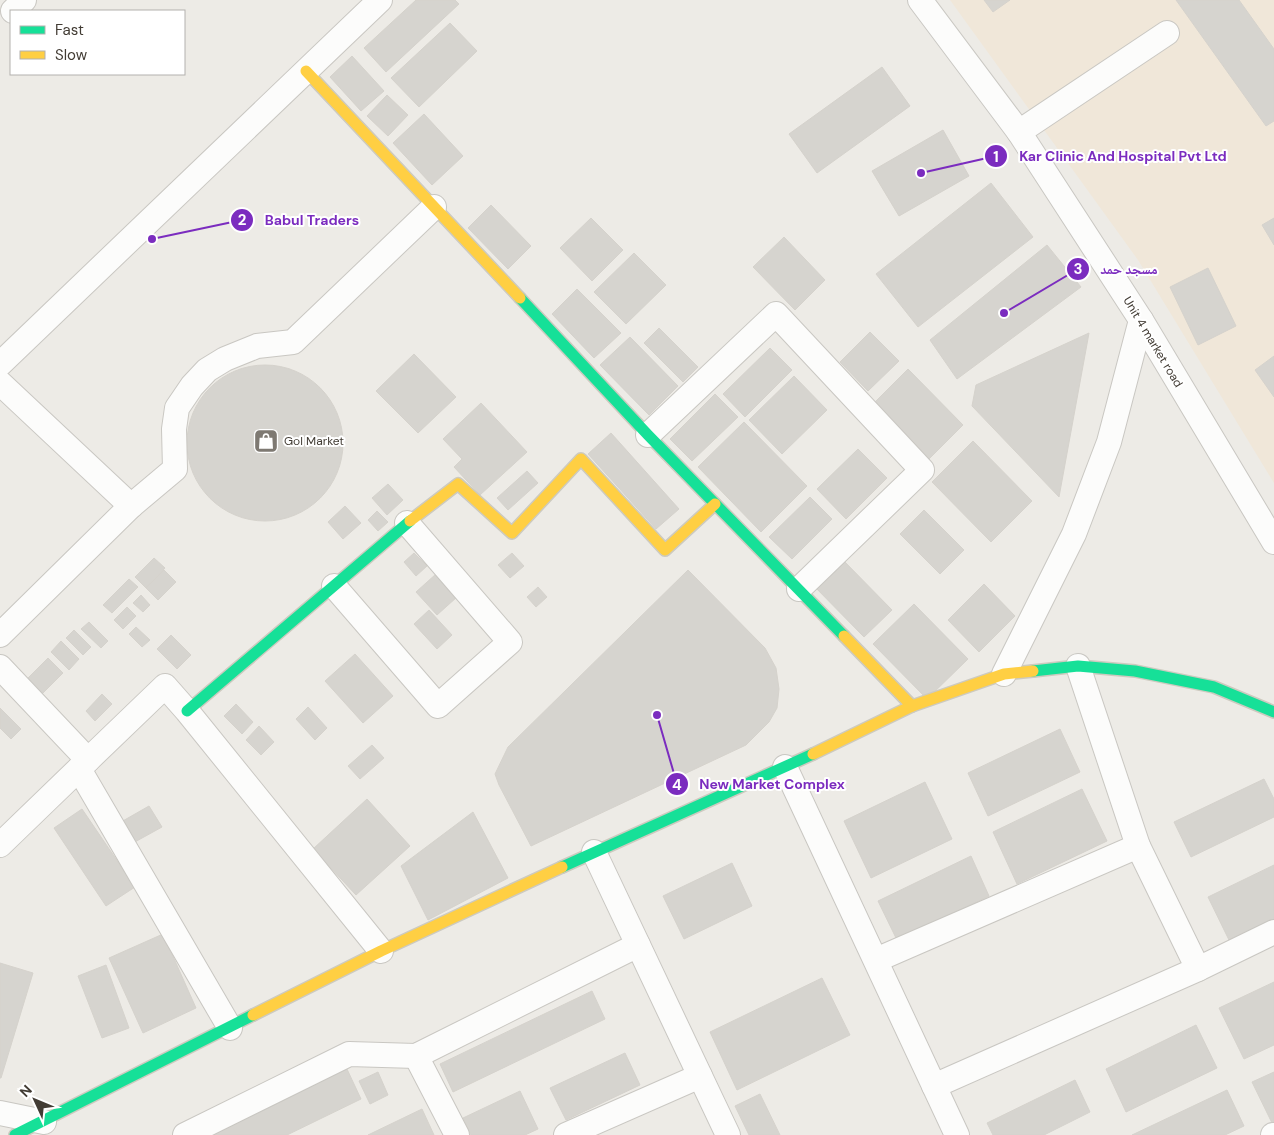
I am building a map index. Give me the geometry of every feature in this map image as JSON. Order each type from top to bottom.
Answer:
[{"type":"street","points":[[14,10],[24,0]]},
{"type":"street","points":[[0,364],[380,0]]},
{"type":"street","name":"Unit 4 market road","points":[[920,0],[1020,132],[1141,320],[1274,542]]},
{"type":"street","points":[[0,24],[10,14]]},
{"type":"street","points":[[1020,132],[1167,33]]},
{"type":"street","points":[[306,71],[648,435],[912,706]]},
{"type":"street","points":[[0,635],[131,506],[175,468],[174,429],[177,408],[192,386],[207,370],[257,346],[293,342],[434,207]]},
{"type":"street","points":[[648,435],[776,314],[922,470],[799,589]]},
{"type":"street","points":[[1004,674],[1074,534],[1109,442],[1141,320]]},
{"type":"street","points":[[0,383],[131,506]]},
{"type":"street","points":[[187,711],[407,523],[458,484],[512,533],[581,459],[664,550],[715,504]]},
{"type":"street","points":[[334,586],[438,706],[510,642],[407,523]]},
{"type":"street","points":[[1078,666],[1138,846],[1198,969]]},
{"type":"street","points":[[15,1135],[381,951],[594,852],[785,767],[912,706],[1004,674],[1078,666],[1135,671],[1214,687],[1274,712]]},
{"type":"street","points":[[0,667],[83,764],[230,1028]]},
{"type":"street","points":[[0,845],[165,686],[381,951]]},
{"type":"street","points":[[785,767],[957,1135]]},
{"type":"street","points":[[876,960],[1138,846]]},
{"type":"street","points":[[594,852],[728,1135]]},
{"type":"street","points":[[934,1086],[1198,969],[1274,932]]},
{"type":"street","points":[[185,1135],[349,1054],[416,1056],[638,945]]},
{"type":"street","points":[[416,1056],[457,1135]]},
{"type":"street","points":[[566,1135],[700,1076]]},
{"type":"street","points":[[0,1113],[44,1122]]},
{"type":"shaded area","points":[[950,0],[1274,0],[1274,483],[1138,260]]},
{"type":"building","points":[[416,0],[455,0],[459,4],[386,72],[364,48]]},
{"type":"building","points":[[984,0],[1010,0],[993,12]]},
{"type":"building","points":[[1176,0],[1239,0],[1274,49],[1274,121],[1266,126]]},
{"type":"building","points":[[450,23],[477,51],[419,107],[391,78]]},
{"type":"building","points":[[352,56],[384,91],[361,111],[330,77]]},
{"type":"building","points":[[882,67],[910,106],[817,173],[789,134]]},
{"type":"building","points":[[387,95],[408,115],[388,136],[367,116]]},
{"type":"building","points":[[424,114],[463,156],[432,185],[393,143]]},
{"type":"building","points":[[943,130],[969,176],[899,216],[872,171]]},
{"type":"building","points":[[991,183],[1033,237],[918,327],[876,274]]},
{"type":"building","points":[[491,205],[531,246],[508,269],[468,228]]},
{"type":"building","points":[[591,218],[623,250],[592,281],[560,248]]},
{"type":"building","points":[[1274,218],[1274,245],[1262,225]]},
{"type":"building","points":[[784,237],[825,280],[795,310],[753,267]]},
{"type":"building","points":[[1047,245],[1081,287],[957,379],[930,340]]},
{"type":"building","points":[[634,253],[666,285],[626,324],[594,292]]},
{"type":"building","points":[[1208,268],[1236,326],[1198,345],[1170,287]]},
{"type":"building","points":[[577,289],[621,333],[594,358],[552,314]]},
{"type":"building","points":[[659,328],[698,367],[683,382],[644,343]]},
{"type":"building","points":[[870,332],[899,361],[868,391],[840,362]]},
{"type":"building","points":[[1089,333],[1059,497],[972,406],[976,385]]},
{"type":"building","points":[[630,337],[678,386],[649,415],[600,365]]},
{"type":"building","points":[[770,348],[792,370],[745,417],[723,394]]},
{"type":"building","points":[[414,354],[456,397],[418,433],[376,391]]},
{"type":"building","points":[[1274,356],[1274,397],[1255,370]]},
{"type":"building","name":"Gol Market","points":[[257,365],[273,365],[288,368],[302,374],[315,382],[326,393],[340,420],[343,443],[342,458],[334,480],[326,493],[315,504],[288,518],[273,521],[257,521],[242,518],[228,512],[215,504],[204,493],[190,466],[187,451],[187,435],[190,420],[196,406],[204,393],[215,382],[242,368]]},
{"type":"building","points":[[908,369],[963,425],[927,461],[872,405]]},
{"type":"building","points":[[794,376],[827,410],[782,454],[749,420]]},
{"type":"building","points":[[715,394],[738,417],[692,461],[670,439]]},
{"type":"building","points":[[481,403],[527,452],[480,495],[454,467],[462,459],[443,439]]},
{"type":"building","points":[[744,422],[807,486],[761,532],[698,467]]},
{"type":"building","points":[[611,433],[679,509],[656,529],[588,454]]},
{"type":"building","points":[[973,441],[1032,501],[991,542],[932,482]]},
{"type":"building","points":[[858,449],[887,478],[846,519],[817,489]]},
{"type":"building","points":[[527,471],[538,483],[508,510],[497,498]]},
{"type":"building","points":[[388,484],[403,500],[387,515],[372,498]]},
{"type":"building","points":[[810,497],[832,519],[792,559],[769,537]]},
{"type":"building","points":[[345,506],[361,523],[343,539],[328,522]]},
{"type":"building","points":[[924,510],[964,550],[940,574],[900,534]]},
{"type":"building","points":[[377,511],[388,522],[378,531],[368,520]]},
{"type":"building","points":[[414,553],[427,566],[416,576],[404,562]]},
{"type":"building","points":[[512,553],[524,566],[510,578],[498,565]]},
{"type":"building","points":[[154,558],[165,568],[146,588],[135,577]]},
{"type":"building","points":[[841,558],[892,610],[864,637],[813,585]]},
{"type":"building","points":[[164,570],[176,582],[158,600],[146,588]]},
{"type":"building","points":[[688,570],[765,648],[776,668],[779,689],[777,708],[769,722],[746,745],[531,846],[495,774],[508,747]]},
{"type":"building","points":[[436,574],[457,597],[437,615],[416,592]]},
{"type":"building","points":[[129,579],[138,587],[112,613],[103,605]]},
{"type":"building","points":[[984,584],[1015,616],[979,652],[948,620]]},
{"type":"building","points":[[538,587],[547,597],[536,607],[527,597]]},
{"type":"building","points":[[141,595],[150,605],[143,612],[133,603]]},
{"type":"building","points":[[914,604],[968,659],[927,699],[873,644]]},
{"type":"building","points":[[127,607],[136,616],[123,629],[114,620]]},
{"type":"building","points":[[429,610],[452,635],[437,649],[414,624]]},
{"type":"building","points":[[89,622],[108,641],[101,648],[81,629]]},
{"type":"building","points":[[136,627],[150,640],[142,647],[129,634]]},
{"type":"building","points":[[74,630],[91,647],[83,655],[66,638]]},
{"type":"building","points":[[171,635],[191,655],[177,669],[157,649]]},
{"type":"building","points":[[61,641],[79,659],[69,670],[51,652]]},
{"type":"building","points":[[355,654],[393,696],[363,723],[325,681]]},
{"type":"building","points":[[48,658],[63,673],[41,695],[26,680]]},
{"type":"building","points":[[102,694],[112,704],[95,721],[86,711]]},
{"type":"building","points":[[236,704],[253,722],[242,734],[224,716]]},
{"type":"building","points":[[308,707],[327,728],[315,740],[296,719]]},
{"type":"building","points":[[0,708],[21,729],[11,739],[0,728]]},
{"type":"building","points":[[259,726],[274,742],[261,755],[246,740]]},
{"type":"building","points":[[1060,729],[1080,772],[988,816],[968,773]]},
{"type":"building","points":[[372,745],[384,758],[360,779],[348,766]]},
{"type":"building","points":[[1264,779],[1274,799],[1274,817],[1191,857],[1174,822]]},
{"type":"building","points":[[925,782],[952,839],[871,878],[844,821]]},
{"type":"building","points":[[1082,789],[1107,841],[1017,884],[993,832]]},
{"type":"building","points":[[367,799],[410,846],[356,895],[313,849]]},
{"type":"building","points":[[149,806],[162,827],[133,843],[121,822]]},
{"type":"building","points":[[82,809],[135,887],[106,906],[54,828]]},
{"type":"building","points":[[473,812],[508,878],[428,920],[401,866]]},
{"type":"building","points":[[971,856],[989,896],[897,940],[878,901]]},
{"type":"building","points":[[732,863],[752,906],[684,939],[663,896]]},
{"type":"building","points":[[1274,865],[1274,919],[1229,940],[1208,897]]},
{"type":"building","points":[[163,934],[196,1008],[143,1033],[109,958]]},
{"type":"building","points":[[0,963],[33,973],[1,1078],[0,1078]]},
{"type":"building","points":[[106,965],[129,1028],[102,1038],[78,976]]},
{"type":"building","points":[[822,978],[850,1035],[737,1090],[710,1032]]},
{"type":"building","points":[[1274,982],[1274,1045],[1244,1059],[1219,1008]]},
{"type":"building","points":[[592,991],[605,1019],[453,1092],[440,1064]]},
{"type":"building","points":[[1196,1025],[1217,1068],[1126,1112],[1106,1069]]},
{"type":"building","points":[[625,1053],[640,1085],[566,1120],[550,1088]]},
{"type":"building","points":[[346,1067],[361,1099],[287,1135],[203,1135]]},
{"type":"building","points":[[378,1072],[388,1095],[370,1104],[359,1081]]},
{"type":"building","points":[[1274,1072],[1274,1122],[1272,1123],[1252,1082]]},
{"type":"building","points":[[1075,1080],[1090,1112],[1044,1135],[993,1135],[987,1123]]},
{"type":"building","points":[[1227,1090],[1244,1126],[1225,1135],[1132,1135]]},
{"type":"building","points":[[520,1091],[538,1129],[525,1135],[471,1135],[463,1118]]},
{"type":"building","points":[[760,1094],[780,1135],[749,1135],[735,1106]]},
{"type":"building","points":[[422,1109],[434,1135],[368,1135]]},
{"type":"traffic: fast","points":[[520,298],[648,435],[844,636]]},
{"type":"traffic: fast","points":[[187,711],[410,521]]},
{"type":"traffic: fast","points":[[1033,671],[1078,666],[1135,671],[1214,687],[1274,712]]},
{"type":"traffic: fast","points":[[562,867],[813,754]]},
{"type":"traffic: fast","points":[[15,1135],[253,1015]]},
{"type":"traffic: slow","points":[[306,71],[520,298]]},
{"type":"traffic: slow","points":[[410,521],[458,484],[512,533],[581,459],[665,550],[715,504]]},
{"type":"traffic: slow","points":[[844,636],[912,706]]},
{"type":"traffic: slow","points":[[813,754],[912,706],[1004,674],[1033,671]]},
{"type":"traffic: slow","points":[[253,1015],[381,951],[562,867]]},
{"type":"place","name":"Kar Clinic And Hospital Pvt Ltd","points":[[921,173]]},
{"type":"place","name":"Babul Traders","points":[[152,239]]},
{"type":"place","name":"مسجد حمد","points":[[1004,313]]},
{"type":"place","name":"Gol Market","points":[[266,441]]},
{"type":"place","name":"New Market Complex","points":[[657,715]]}]
